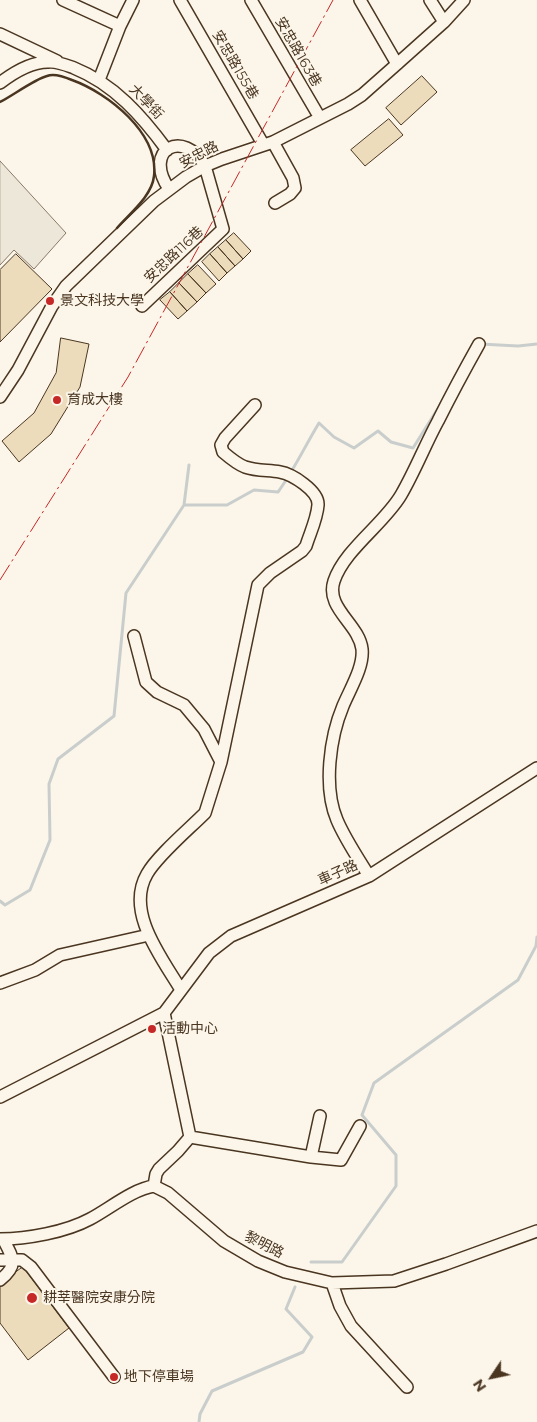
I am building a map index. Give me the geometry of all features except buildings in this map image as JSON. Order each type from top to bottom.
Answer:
[{"type":"street","points":[[63,0],[120,26]]},
{"type":"street","points":[[99,80],[120,26],[133,0]]},
{"type":"street","name":"安忠路155巷","points":[[180,0],[268,143],[293,178],[295,188],[290,194],[275,203]]},
{"type":"street","name":"安忠路163巷","points":[[251,0],[320,118]]},
{"type":"street","points":[[360,0],[397,64]]},
{"type":"street","points":[[430,0],[444,22]]},
{"type":"street","name":"安忠路","points":[[0,398],[18,370],[52,306],[66,286],[141,212],[169,189],[205,166],[222,158],[268,143],[348,104],[362,95],[444,22],[464,0]]},
{"type":"street","points":[[0,34],[63,64]]},
{"type":"street","name":"大學街","points":[[0,83],[22,69],[35,64],[48,62],[63,64],[99,80],[133,109],[167,150]]},
{"type":"street","points":[[169,189],[160,173],[159,166],[160,160],[167,150],[178,146],[185,146],[197,154],[205,166]]},
{"type":"street","name":"安忠路116巷","points":[[142,306],[223,229],[205,166]]},
{"type":"street","points":[[368,876],[337,819],[332,798],[329,766],[335,725],[360,665],[362,648],[356,631],[339,610],[333,596],[334,583],[341,567],[400,497],[438,419],[478,344]]},
{"type":"street","points":[[181,990],[149,935],[140,906],[140,893],[146,875],[205,813],[220,762],[258,585],[270,573],[306,546],[318,504],[314,493],[293,478],[280,472],[268,472],[245,467],[223,452],[222,445],[225,438],[255,405]]},
{"type":"street","points":[[134,636],[146,682],[158,692],[184,705],[204,729],[220,762]]},
{"type":"street","name":"車子路","points":[[0,1097],[164,1013],[209,953],[231,936],[368,876],[537,768]]},
{"type":"street","points":[[0,983],[35,970],[60,955],[149,935]]},
{"type":"street","points":[[164,1013],[190,1137]]},
{"type":"street","points":[[311,1157],[320,1116]]},
{"type":"street","points":[[190,1137],[311,1157],[341,1160],[360,1126]]},
{"type":"street","points":[[0,1280],[12,1270],[13,1259],[1,1239],[42,1234],[88,1221],[140,1190],[154,1186],[156,1174],[190,1137]]},
{"type":"street","name":"黎明路","points":[[154,1186],[168,1193],[224,1241],[258,1261],[285,1272],[332,1283],[394,1281],[537,1231]]},
{"type":"street","points":[[0,1260],[22,1260],[31,1266],[114,1377]]},
{"type":"street","points":[[332,1283],[340,1306],[351,1326],[407,1386]]},
{"type":"shaded area","points":[[0,161],[66,233],[34,269],[14,250],[0,265]]},
{"type":"waterway","points":[[480,344],[518,346],[537,344]]},
{"type":"waterway","points":[[0,901],[5,905],[30,890],[50,840],[49,784],[58,759],[114,716],[126,593],[184,505],[227,505],[254,490],[278,492],[319,423],[334,437],[354,448],[378,431],[391,442],[413,448],[442,402]]},
{"type":"waterway","points":[[184,505],[189,465]]},
{"type":"waterway","points":[[311,1262],[342,1262],[396,1186],[396,1155],[362,1115],[374,1083],[518,980],[536,946],[537,937]]},
{"type":"waterway","points":[[199,1422],[200,1414],[212,1391],[303,1352],[312,1337],[286,1309],[295,1287]]},
{"type":"wall","points":[[0,102],[42,78],[56,75],[72,80],[101,94],[128,117],[140,130],[148,145],[153,160],[154,176],[145,197],[117,228]]},
{"type":"power","points":[[0,580],[128,377],[333,0]]},
{"type":"place","name":"景文科技大學","points":[[50,301]]},
{"type":"place","name":"育成大樓","points":[[57,400]]},
{"type":"place","name":"活動中心","points":[[152,1029]]},
{"type":"place","name":"耕莘醫院安康分院","points":[[32,1298]]},
{"type":"place","name":"地下停車場","points":[[114,1377]]}]
